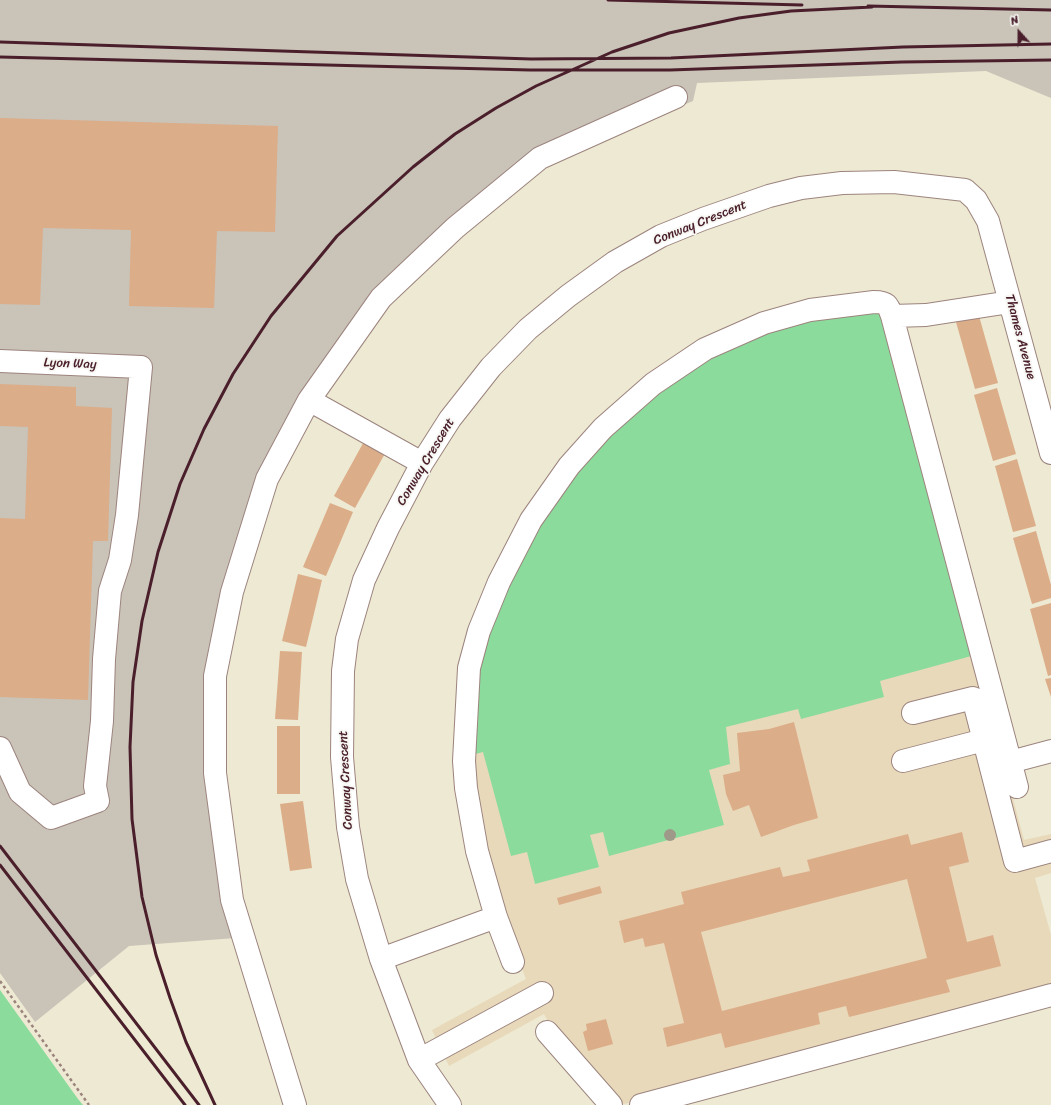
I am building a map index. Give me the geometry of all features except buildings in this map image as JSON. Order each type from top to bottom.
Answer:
[{"type":"street","points":[[295,1105],[232,900],[215,772],[215,676],[232,592],[267,479],[309,400],[381,298],[455,228],[540,158],[676,97]]},
{"type":"street","name":"Conway Crescent","points":[[450,1105],[419,1060],[381,959],[357,879],[348,827],[342,757],[343,671],[347,639],[364,580],[388,528],[422,463],[454,414],[491,367],[528,329],[568,296],[615,262],[661,236],[703,219],[769,196],[801,188],[842,183],[894,182],[965,190],[976,200],[988,221]]},
{"type":"street","name":"Thames Avenue","points":[[988,221],[1010,302],[1046,418],[1051,453]]},
{"type":"street","points":[[513,962],[496,917],[477,851],[466,788],[464,761],[469,668],[479,631],[499,582],[531,520],[569,466],[603,428],[653,384],[705,349],[764,323],[810,310],[882,302],[888,306],[892,316],[1017,787]]},
{"type":"street","points":[[892,316],[926,314],[1010,302]]},
{"type":"street","name":"Lyon Way","points":[[0,361],[140,367],[127,515],[120,560],[110,591],[104,659],[102,721],[95,786],[98,801],[51,818],[20,792],[0,748]]},
{"type":"street","points":[[309,400],[422,463]]},
{"type":"street","points":[[913,713],[972,698],[1015,861],[1051,851]]},
{"type":"street","points":[[903,762],[984,740]]},
{"type":"street","points":[[1010,762],[1051,751]]},
{"type":"street","points":[[381,959],[496,917]]},
{"type":"street","points":[[419,1060],[542,992]]},
{"type":"street","points":[[642,1105],[1051,995]]},
{"type":"street","points":[[547,1032],[611,1105]]},
{"type":"path","points":[[0,981],[89,1105]]},
{"type":"shaded area","points":[[0,0],[1051,0],[1051,98],[986,71],[697,83],[693,101],[545,161],[393,295],[292,436],[226,633],[219,761],[249,937],[129,946],[35,1022],[0,973]]},
{"type":"shaded area","points":[[828,314],[981,678],[1024,840],[1051,834],[1051,873],[1035,878],[1051,935],[1051,992],[624,1104],[619,1102],[550,1025],[544,1014],[449,1066],[432,1030],[526,979],[502,917],[486,865],[468,756]]},
{"type":"green space","points":[[874,309],[883,315],[975,655],[880,681],[884,697],[801,719],[798,709],[726,727],[730,764],[709,770],[724,825],[609,856],[603,832],[590,835],[599,867],[535,884],[527,852],[511,856],[483,752],[468,756],[474,662],[543,508],[655,389],[763,329]]},
{"type":"green space","points":[[0,990],[78,1099],[83,1105],[0,1105]]},
{"type":"railway","points":[[608,0],[802,5]]},
{"type":"railway","points":[[868,6],[1051,10]]},
{"type":"railway","points":[[215,1105],[186,1042],[170,998],[156,955],[142,897],[132,819],[130,747],[133,682],[142,621],[158,552],[180,484],[204,429],[233,374],[271,316],[337,236],[413,167],[455,134],[496,108],[536,86],[612,52],[669,33],[739,18],[791,11],[872,7]]},
{"type":"railway","points":[[0,42],[531,59],[671,58],[903,47],[1051,44]]},
{"type":"railway","points":[[0,57],[530,70],[670,70],[902,62],[1051,60]]},
{"type":"railway","points":[[0,846],[199,1105]]},
{"type":"railway","points":[[0,865],[185,1105]]}]
